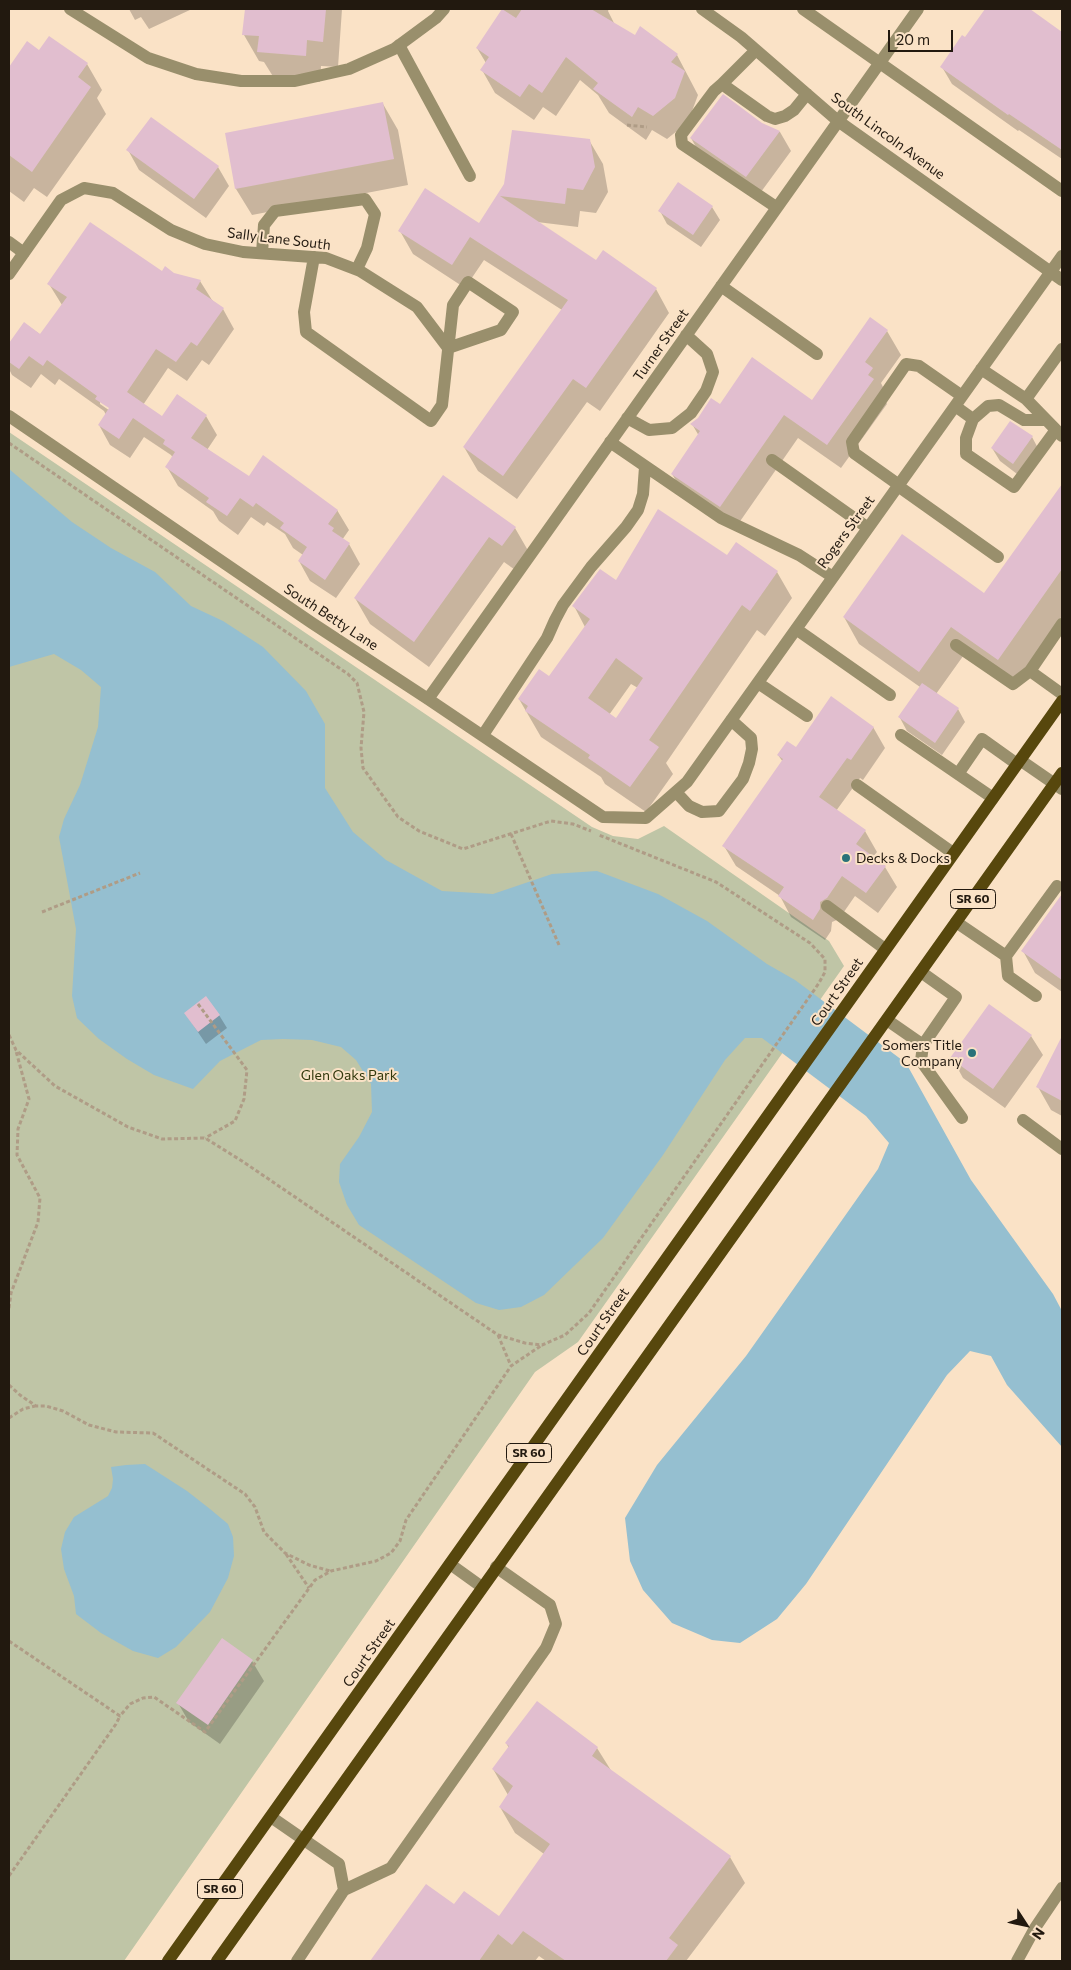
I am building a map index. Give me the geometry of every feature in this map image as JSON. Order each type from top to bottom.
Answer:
[{"type":"main road","name":"Court Street","points":[[168,1961],[1062,701]]},
{"type":"main road","name":"SR 60","points":[[217,1961],[956,922],[1058,786],[1062,773]]},
{"type":"street","points":[[70,9],[148,58],[196,74],[241,81],[295,81],[349,69],[399,45],[436,18],[444,9]]},
{"type":"street","name":"South Lincoln Avenue","points":[[702,9],[756,50],[838,121],[1062,280]]},
{"type":"street","points":[[803,9],[1062,191]]},
{"type":"street","name":"Turner Street","points":[[428,698],[918,9]]},
{"type":"street","points":[[399,45],[470,176]]},
{"type":"street","points":[[756,50],[714,91],[681,135],[682,144],[776,207]]},
{"type":"street","points":[[722,84],[767,116],[775,119],[790,113],[807,94]]},
{"type":"street","name":"Sally Lane South","points":[[9,274],[61,200],[84,188],[113,193],[171,230],[205,244],[243,252],[326,258],[357,269],[417,307],[448,348]]},
{"type":"street","points":[[262,253],[264,225],[275,211],[365,199],[375,214],[367,248],[357,269]]},
{"type":"street","points":[[9,242],[24,253]]},
{"type":"street","name":"Rogers Street","points":[[646,818],[687,782],[1062,256]]},
{"type":"street","points":[[314,257],[304,312],[306,332],[431,421],[442,405],[448,348],[453,305],[468,282],[513,312],[501,330],[448,348]]},
{"type":"street","points":[[721,286],[817,354]]},
{"type":"street","points":[[627,418],[649,430],[672,428],[691,413],[706,391],[713,372],[707,354],[686,336]]},
{"type":"street","points":[[1026,399],[1062,349]]},
{"type":"street","points":[[973,419],[959,401],[919,366],[906,364],[852,442],[854,453],[998,557]]},
{"type":"street","points":[[981,369],[1026,399],[1059,433],[1014,487],[966,454],[966,438],[973,419],[988,406],[999,405],[1024,420],[1046,420]]},
{"type":"street","name":"South Betty Lane","points":[[9,416],[312,624],[428,698],[604,817],[646,818]]},
{"type":"street","points":[[610,442],[721,518],[799,555],[833,577]]},
{"type":"street","points":[[772,460],[868,528]]},
{"type":"street","points":[[482,735],[547,638],[554,620],[563,605],[591,567],[626,527],[638,510],[644,494],[645,467]]},
{"type":"street","points":[[956,644],[1013,684],[1030,671],[1062,624]]},
{"type":"street","points":[[796,629],[890,695]]},
{"type":"street","points":[[1030,671],[1062,694]]},
{"type":"street","points":[[758,682],[807,716]]},
{"type":"street","points":[[676,792],[689,806],[702,812],[719,811],[743,779],[752,749],[751,738],[731,720]]},
{"type":"street","points":[[901,735],[993,798]]},
{"type":"street","points":[[958,774],[982,739],[1058,786]]},
{"type":"street","points":[[857,785],[953,853]]},
{"type":"street","points":[[1036,996],[1008,976],[1006,956],[1057,886]]},
{"type":"street","points":[[827,906],[885,949]]},
{"type":"street","points":[[956,922],[1006,956]]},
{"type":"street","points":[[921,972],[956,997],[923,1045],[921,1061],[962,1118]]},
{"type":"street","points":[[885,1023],[923,1045]]},
{"type":"street","points":[[1023,1120],[1062,1149]]},
{"type":"street","points":[[450,1564],[482,1587]]},
{"type":"street","points":[[297,1961],[344,1890],[391,1868],[546,1648],[556,1624],[550,1605],[496,1567]]},
{"type":"street","points":[[272,1817],[339,1864],[344,1890]]},
{"type":"street","points":[[1018,1961],[1035,1928],[1062,1888]]},
{"type":"path","points":[[627,125],[646,127]]},
{"type":"path","points":[[9,443],[348,674],[357,683],[364,712],[361,748],[363,768],[398,817],[419,831],[463,849],[551,821],[573,824],[716,882],[810,943],[825,959],[825,972],[819,983],[589,1313],[565,1335],[542,1345],[511,1366],[406,1520],[400,1541],[391,1553],[376,1561],[331,1571],[315,1580],[205,1732],[154,1697],[143,1698],[130,1704],[9,1876]]},
{"type":"path","points":[[511,834],[559,945]]},
{"type":"path","points":[[42,912],[140,873]]},
{"type":"path","points":[[16,1050],[55,1086],[128,1127],[162,1139],[205,1138],[235,1121],[244,1099],[247,1070],[198,1004]]},
{"type":"path","points":[[9,1036],[16,1050],[29,1099],[18,1129],[17,1155],[40,1198],[38,1222],[11,1293],[9,1308]]},
{"type":"path","points":[[205,1138],[250,1166],[498,1335],[525,1344],[542,1345]]},
{"type":"path","points":[[498,1335],[511,1366]]},
{"type":"path","points":[[9,1385],[36,1406]]},
{"type":"path","points":[[9,1418],[23,1409],[46,1406],[63,1411],[89,1425],[116,1432],[153,1433],[245,1494],[255,1507],[264,1532],[285,1553],[309,1588]]},
{"type":"path","points":[[285,1553],[309,1565],[331,1571]]},
{"type":"path","points":[[9,1641],[120,1716]]},
{"type":"green space","name":"Glen Oaks Park","points":[[9,432],[592,827],[613,836],[638,839],[664,826],[829,941],[844,966],[578,1342],[535,1372],[124,1961],[9,1961]]},
{"type":"water","points":[[9,469],[72,522],[111,548],[155,572],[191,606],[223,621],[263,647],[306,691],[325,724],[325,788],[353,832],[386,860],[442,891],[493,894],[552,874],[597,871],[658,894],[707,921],[767,964],[795,980],[906,1063],[971,1180],[1053,1294],[1062,1311],[1062,1447],[1007,1385],[991,1356],[970,1351],[947,1375],[806,1584],[777,1619],[740,1643],[712,1640],[672,1623],[643,1590],[630,1561],[625,1518],[657,1465],[746,1356],[878,1169],[889,1143],[866,1116],[762,1038],[745,1038],[725,1060],[663,1155],[603,1238],[544,1295],[521,1307],[499,1310],[476,1303],[359,1225],[347,1205],[339,1182],[340,1164],[359,1137],[372,1112],[371,1084],[356,1060],[341,1047],[312,1040],[261,1040],[220,1061],[193,1089],[154,1075],[99,1039],[77,1018],[72,996],[76,929],[59,837],[64,819],[80,785],[98,727],[101,687],[81,670],[54,654],[9,667]]},
{"type":"water","points":[[145,1464],[187,1491],[210,1509],[228,1524],[233,1537],[234,1556],[228,1578],[210,1612],[176,1647],[158,1658],[133,1651],[101,1633],[76,1614],[74,1596],[64,1569],[61,1549],[65,1532],[74,1517],[108,1496],[112,1488],[113,1479],[111,1467]]},
{"type":"building","points":[[245,9],[326,9],[323,42],[307,40],[306,56],[257,52],[259,36],[242,35]]},
{"type":"building","points":[[502,9],[516,18],[522,9],[591,9],[635,35],[640,26],[678,54],[671,62],[685,71],[675,98],[653,116],[638,107],[632,117],[593,89],[598,83],[566,57],[542,93],[529,84],[520,97],[480,70],[489,57],[476,48]]},
{"type":"building","points":[[985,9],[1030,9],[1062,32],[1062,150],[940,67],[962,35],[965,37]]},
{"type":"building","points":[[49,36],[88,63],[78,77],[91,87],[32,172],[9,155],[9,67],[27,41],[39,50]]},
{"type":"building","points":[[723,94],[762,123],[780,131],[746,177],[690,138]]},
{"type":"building","points":[[383,102],[394,159],[235,189],[225,133]]},
{"type":"building","points":[[151,117],[219,166],[194,199],[126,150]]},
{"type":"building","points":[[512,130],[590,139],[595,167],[583,190],[567,188],[565,204],[500,196],[596,260],[603,250],[657,288],[586,388],[573,379],[503,476],[463,447],[568,300],[470,237],[452,265],[398,231],[425,188],[479,223],[504,184]]},
{"type":"building","points":[[678,182],[713,206],[693,235],[658,211]]},
{"type":"building","points":[[90,222],[162,271],[165,266],[174,273],[201,280],[196,289],[224,308],[197,346],[191,342],[176,362],[156,349],[127,392],[162,416],[177,394],[207,415],[191,438],[249,476],[263,455],[338,510],[328,524],[334,528],[332,531],[350,543],[325,580],[298,561],[307,547],[280,528],[284,523],[256,503],[253,507],[240,498],[227,516],[206,502],[209,498],[165,467],[175,452],[163,444],[165,440],[133,418],[119,439],[98,425],[109,408],[95,399],[97,396],[47,360],[43,366],[29,356],[19,369],[9,362],[9,343],[24,322],[40,334],[67,297],[47,284]]},
{"type":"building","points":[[870,317],[888,330],[865,362],[873,368],[868,375],[874,379],[827,445],[784,415],[720,507],[671,474],[700,431],[690,424],[698,418],[711,398],[720,404],[752,357],[812,400]]},
{"type":"building","points":[[1010,421],[1033,436],[1013,464],[991,448]]},
{"type":"building","points":[[443,475],[516,527],[502,546],[489,537],[414,642],[354,598]]},
{"type":"building","points":[[1062,484],[1062,569],[998,660],[951,627],[919,672],[843,617],[902,534],[984,593]]},
{"type":"building","points":[[658,509],[727,555],[736,542],[778,571],[750,611],[742,605],[649,740],[659,747],[630,787],[588,758],[590,755],[525,711],[528,706],[518,699],[539,669],[549,676],[590,619],[572,606],[600,569],[616,580]],"holes":[[[616,658],[643,678],[616,718],[588,698]]]},
{"type":"building","points":[[922,683],[959,708],[935,743],[898,717]]},
{"type":"building","points":[[831,696],[874,727],[851,760],[847,758],[819,797],[866,830],[856,844],[886,866],[866,893],[842,876],[827,898],[820,902],[820,909],[813,920],[778,896],[784,887],[722,846],[783,759],[777,755],[787,741],[796,747]]},
{"type":"building","points":[[1062,894],[1062,980],[1021,951]]},
{"type":"building","points":[[206,996],[220,1015],[198,1032],[184,1013]]},
{"type":"building","points":[[989,1004],[1032,1035],[993,1089],[950,1058]]},
{"type":"building","points":[[1062,1036],[1062,1101],[1036,1087]]},
{"type":"building","points":[[222,1638],[253,1660],[208,1725],[176,1703]]},
{"type":"building","points":[[537,1701],[598,1747],[592,1756],[731,1856],[669,1938],[678,1945],[666,1961],[566,1961],[523,1931],[512,1945],[498,1934],[479,1961],[370,1961],[426,1884],[454,1904],[464,1891],[499,1916],[550,1844],[499,1807],[513,1786],[492,1769],[509,1746],[505,1743]]},
{"type":"place","name":"Decks & Docks","points":[[846,858]]},
{"type":"place","name":"Somers Title Company","points":[[972,1053]]}]
